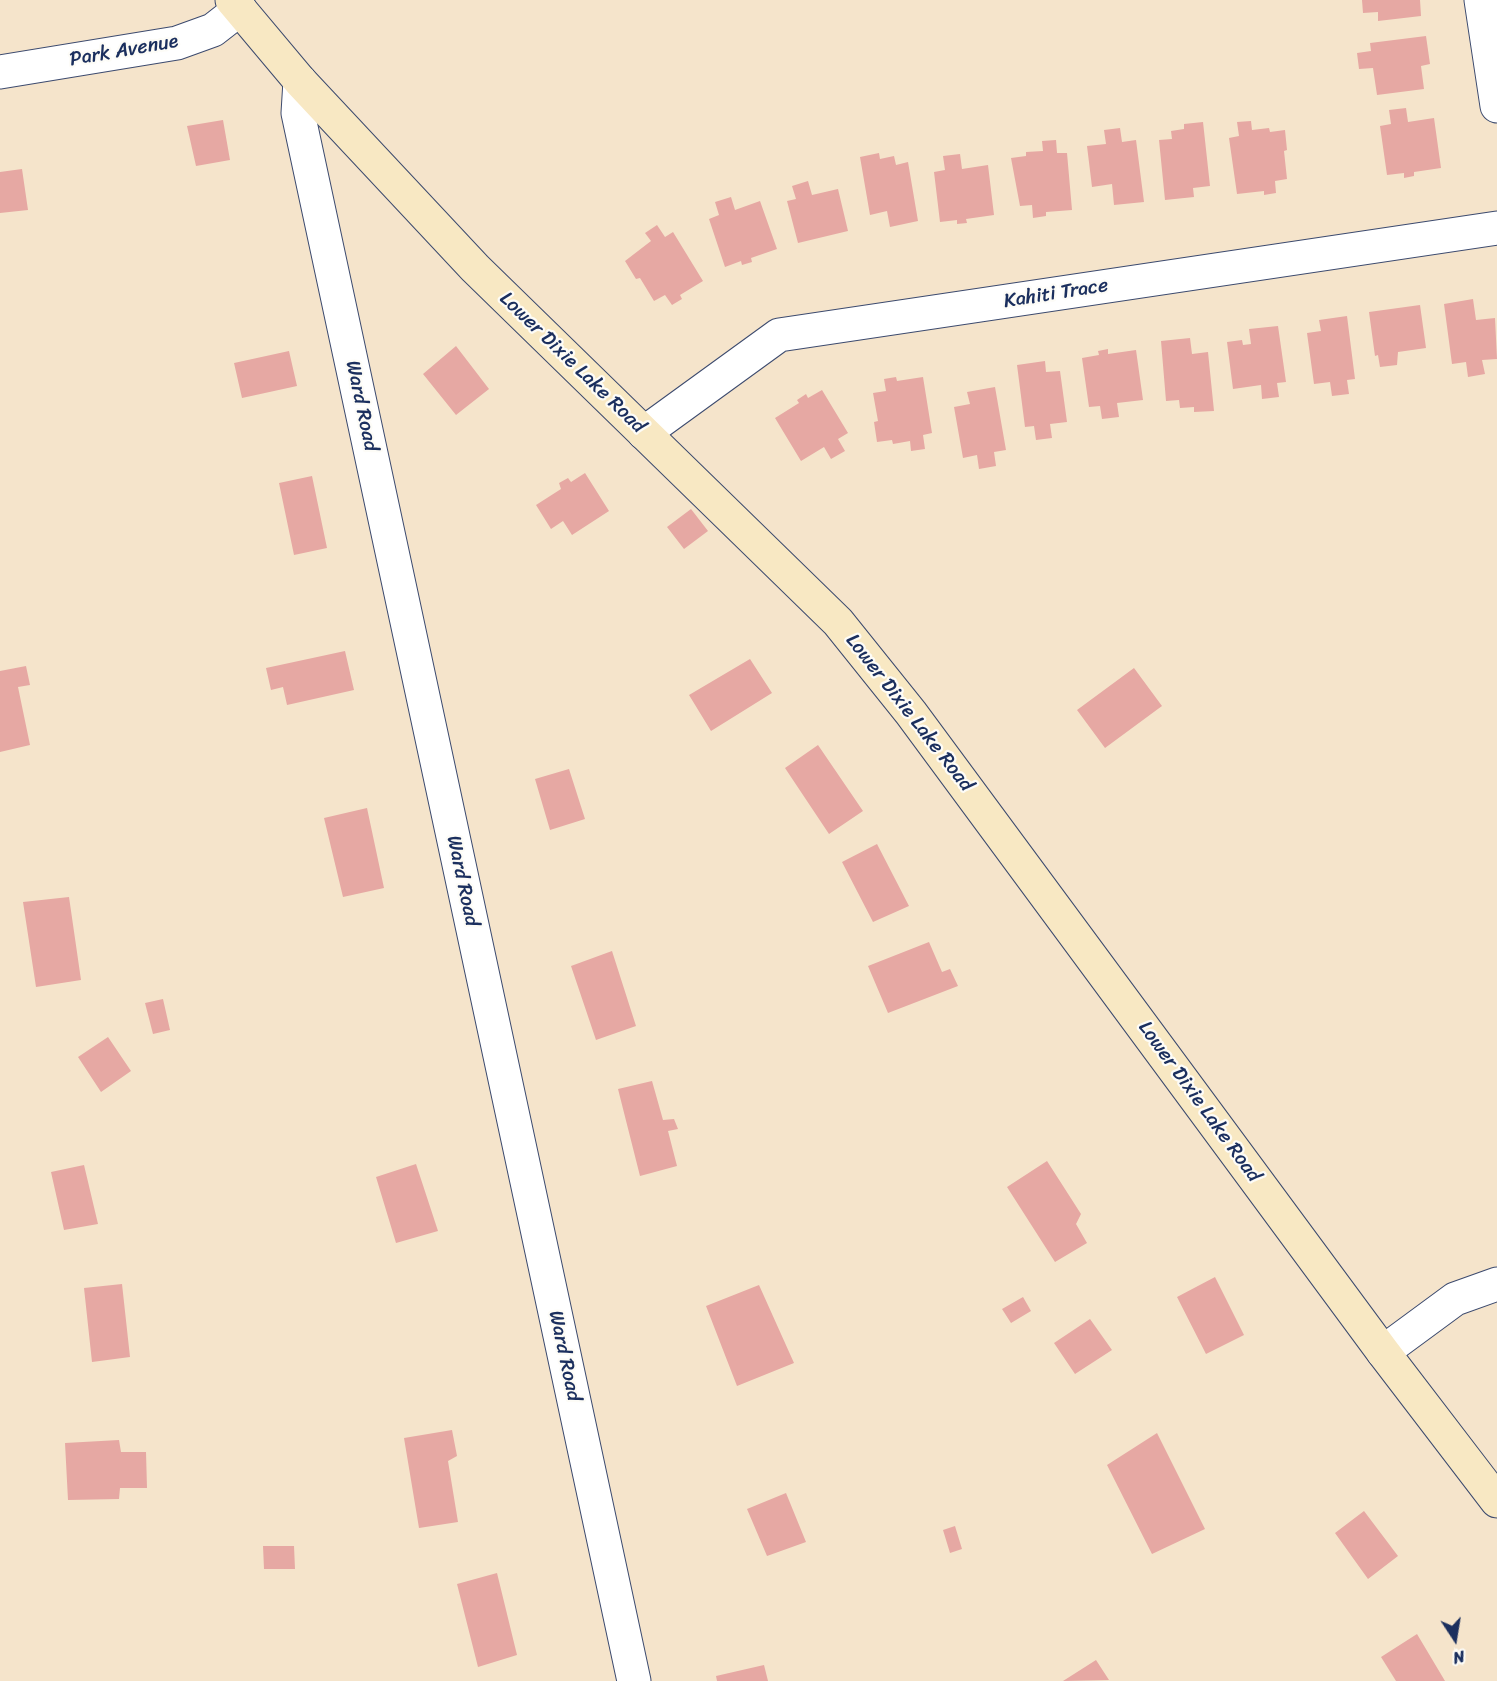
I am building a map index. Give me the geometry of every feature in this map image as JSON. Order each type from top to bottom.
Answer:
[{"type":"street","points":[[1481,0],[1497,106]]},
{"type":"street","name":"Park Avenue","points":[[0,72],[177,42],[213,30],[236,5]]},
{"type":"street","name":"Lower Dixie Lake Road","points":[[236,5],[300,81],[475,268],[838,622],[911,713],[1383,1353],[1497,1501]]},
{"type":"street","name":"Ward Road","points":[[300,81],[298,113],[634,1681]]},
{"type":"street","name":"Kahiti Trace","points":[[644,433],[779,335],[1497,228]]},
{"type":"street","points":[[1383,1353],[1455,1299],[1497,1284]]},
{"type":"building","points":[[1362,0],[1420,0],[1421,16],[1378,21],[1378,12],[1363,13]]},
{"type":"building","points":[[1426,36],[1430,64],[1421,66],[1424,89],[1377,95],[1373,68],[1359,69],[1357,53],[1371,51],[1370,43]]},
{"type":"building","points":[[1406,108],[1408,122],[1434,118],[1441,168],[1414,172],[1414,176],[1404,178],[1404,173],[1387,175],[1380,126],[1391,124],[1389,110]]},
{"type":"building","points":[[223,120],[230,160],[196,166],[187,126]]},
{"type":"building","points":[[1251,121],[1252,130],[1269,128],[1270,132],[1285,130],[1287,150],[1284,151],[1287,179],[1275,181],[1276,193],[1264,195],[1264,191],[1237,194],[1229,138],[1239,136],[1237,122]]},
{"type":"building","points":[[1203,122],[1210,186],[1193,188],[1194,197],[1165,200],[1159,140],[1172,139],[1171,131],[1184,129],[1184,124]]},
{"type":"building","points":[[1120,128],[1122,142],[1136,140],[1144,202],[1114,205],[1112,184],[1092,187],[1087,146],[1106,144],[1104,130]]},
{"type":"building","points":[[1056,140],[1057,153],[1067,153],[1072,210],[1046,212],[1046,216],[1033,218],[1032,205],[1020,206],[1011,158],[1026,156],[1026,152],[1043,151],[1042,141]]},
{"type":"building","points":[[879,153],[880,159],[894,156],[896,165],[908,162],[918,221],[890,227],[887,211],[870,215],[860,157]]},
{"type":"building","points":[[960,154],[962,169],[988,165],[994,215],[966,219],[967,223],[957,224],[957,220],[940,222],[934,172],[945,170],[943,156]]},
{"type":"building","points":[[22,169],[28,210],[0,213],[0,172]]},
{"type":"building","points":[[808,181],[812,195],[838,189],[848,231],[798,243],[787,201],[796,199],[792,186]]},
{"type":"building","points":[[731,197],[735,210],[760,201],[777,249],[751,258],[752,262],[742,265],[741,261],[725,267],[709,219],[719,215],[715,202]]},
{"type":"building","points":[[657,225],[665,237],[673,232],[703,281],[680,295],[682,299],[672,305],[665,295],[654,301],[640,278],[636,279],[625,261],[651,241],[645,233]]},
{"type":"building","points":[[1473,299],[1476,320],[1495,318],[1497,359],[1482,360],[1485,374],[1468,377],[1466,362],[1452,364],[1444,304]]},
{"type":"building","points":[[1420,305],[1426,348],[1398,352],[1397,365],[1380,367],[1378,355],[1375,356],[1369,312]]},
{"type":"building","points":[[1347,316],[1355,379],[1347,380],[1349,394],[1332,396],[1330,382],[1314,384],[1307,333],[1321,331],[1319,320]]},
{"type":"building","points":[[1278,326],[1286,382],[1277,383],[1279,397],[1262,399],[1261,385],[1233,389],[1227,342],[1242,340],[1243,345],[1251,344],[1249,329]]},
{"type":"building","points":[[1190,338],[1192,354],[1208,352],[1214,411],[1194,412],[1194,407],[1180,408],[1179,400],[1166,401],[1161,341]]},
{"type":"building","points":[[456,346],[489,389],[456,415],[423,374]]},
{"type":"building","points":[[1108,349],[1108,354],[1136,350],[1143,400],[1117,403],[1119,417],[1102,419],[1100,406],[1089,407],[1082,358],[1099,355],[1098,351]]},
{"type":"building","points":[[289,351],[297,386],[242,398],[234,363]]},
{"type":"building","points":[[1045,361],[1046,372],[1060,371],[1067,422],[1050,424],[1052,438],[1036,440],[1034,426],[1025,427],[1017,365]]},
{"type":"building","points":[[896,377],[897,381],[923,377],[932,433],[923,435],[925,449],[911,451],[910,441],[893,444],[892,440],[877,442],[874,422],[878,421],[873,393],[886,391],[884,379]]},
{"type":"building","points":[[995,387],[1006,450],[994,452],[996,466],[979,469],[977,455],[963,458],[954,407],[970,404],[967,392]]},
{"type":"building","points":[[822,390],[848,433],[838,439],[845,451],[831,459],[824,447],[801,461],[775,418],[799,403],[797,400],[806,394],[808,398]]},
{"type":"building","points":[[585,473],[609,511],[572,535],[563,521],[551,529],[536,505],[561,489],[559,483],[568,478],[571,482]]},
{"type":"building","points":[[312,476],[327,548],[294,555],[279,483]]},
{"type":"building","points":[[691,509],[708,531],[684,549],[667,527]]},
{"type":"building","points":[[345,651],[354,690],[287,705],[283,687],[271,690],[266,668]]},
{"type":"building","points":[[750,659],[772,693],[711,731],[689,695]]},
{"type":"building","points":[[26,666],[30,685],[18,687],[30,745],[0,752],[0,671]]},
{"type":"building","points":[[1134,668],[1162,706],[1105,748],[1077,710]]},
{"type":"building","points":[[818,745],[863,811],[829,834],[785,768]]},
{"type":"building","points":[[569,769],[585,819],[550,830],[535,779]]},
{"type":"building","points":[[367,808],[384,888],[343,897],[324,818]]},
{"type":"building","points":[[877,844],[909,906],[873,922],[842,862]]},
{"type":"building","points":[[69,897],[81,980],[36,987],[23,902]]},
{"type":"building","points":[[929,942],[942,972],[950,969],[958,986],[888,1013],[868,966]]},
{"type":"building","points":[[612,951],[636,1026],[596,1040],[571,966]]},
{"type":"building","points":[[163,999],[170,1030],[153,1034],[145,1003]]},
{"type":"building","points":[[108,1037],[131,1071],[101,1092],[78,1057]]},
{"type":"building","points":[[652,1081],[663,1120],[674,1119],[678,1129],[668,1131],[677,1166],[640,1176],[618,1089]]},
{"type":"building","points":[[1047,1161],[1081,1214],[1076,1224],[1087,1243],[1055,1262],[1007,1187]]},
{"type":"building","points":[[416,1164],[438,1231],[396,1243],[376,1177]]},
{"type":"building","points":[[84,1165],[98,1224],[64,1230],[51,1172]]},
{"type":"building","points":[[1215,1277],[1244,1335],[1206,1354],[1177,1297]]},
{"type":"building","points":[[122,1284],[130,1357],[92,1362],[84,1288]]},
{"type":"building","points":[[759,1285],[794,1363],[737,1386],[706,1306]]},
{"type":"building","points":[[1023,1297],[1031,1311],[1011,1323],[1002,1309]]},
{"type":"building","points":[[1090,1319],[1112,1350],[1075,1374],[1054,1343]]},
{"type":"building","points":[[452,1430],[457,1456],[448,1461],[458,1522],[419,1528],[404,1438]]},
{"type":"building","points":[[1157,1433],[1205,1529],[1152,1554],[1107,1465]]},
{"type":"building","points":[[119,1440],[121,1452],[146,1452],[147,1488],[120,1488],[119,1499],[68,1500],[65,1443]]},
{"type":"building","points":[[786,1493],[806,1542],[767,1556],[747,1509]]},
{"type":"building","points":[[1364,1511],[1398,1556],[1368,1579],[1335,1533]]},
{"type":"building","points":[[955,1526],[962,1549],[950,1553],[943,1530]]},
{"type":"building","points":[[263,1546],[294,1546],[295,1569],[264,1569]]},
{"type":"building","points":[[497,1573],[517,1655],[478,1667],[457,1584]]},
{"type":"building","points":[[1417,1634],[1445,1681],[1396,1681],[1381,1657]]},
{"type":"building","points":[[1096,1660],[1109,1680],[1063,1681]]},
{"type":"building","points":[[764,1665],[768,1681],[717,1681],[716,1676]]}]
